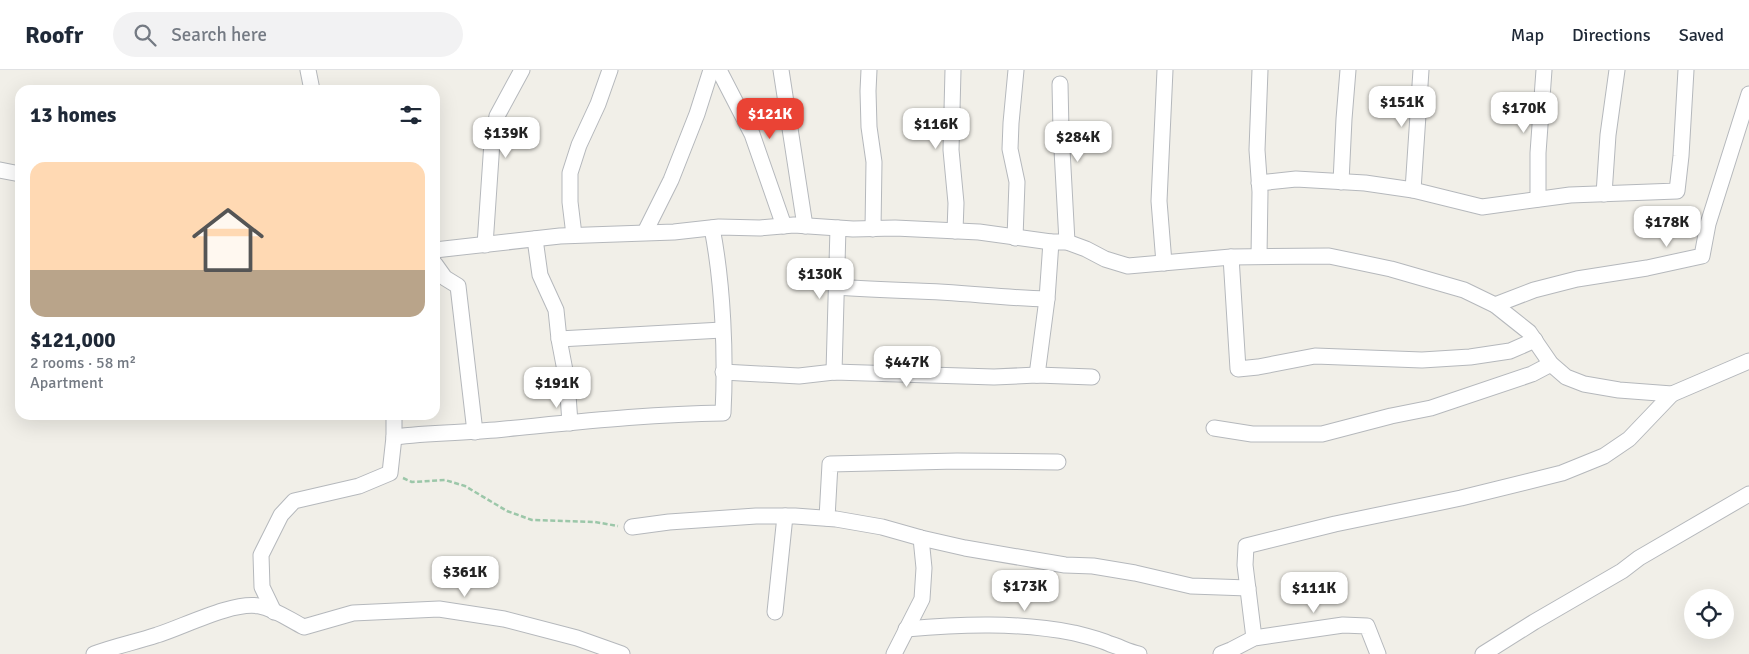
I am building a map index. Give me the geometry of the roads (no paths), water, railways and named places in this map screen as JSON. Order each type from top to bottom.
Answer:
[{"type":"street","points":[[308,70],[311,85]]},
{"type":"street","points":[[486,245],[491,152],[497,116],[522,70]]},
{"type":"street","points":[[574,235],[570,202],[570,173],[579,145],[598,104],[610,70]]},
{"type":"street","points":[[644,232],[671,180],[697,114],[711,70]]},
{"type":"street","points":[[720,70],[752,134],[784,226]]},
{"type":"street","points":[[781,70],[805,226]]},
{"type":"street","points":[[870,70],[868,91],[869,127],[874,162],[873,229]]},
{"type":"street","points":[[953,70],[950,150],[956,203],[955,231]]},
{"type":"street","points":[[1015,238],[1017,182],[1010,150],[1016,70]]},
{"type":"street","points":[[1164,262],[1159,201],[1165,70]]},
{"type":"street","points":[[1260,70],[1257,150],[1260,256]]},
{"type":"street","points":[[1342,182],[1348,70]]},
{"type":"street","points":[[1413,190],[1421,70]]},
{"type":"street","points":[[1538,199],[1538,153],[1544,70]]},
{"type":"street","points":[[1604,194],[1608,135],[1617,70]]},
{"type":"street","points":[[1259,183],[1296,179],[1365,183],[1413,190],[1482,207],[1570,195],[1677,191],[1686,70]]},
{"type":"street","points":[[1060,84],[1060,131],[1067,242]]},
{"type":"street","points":[[1494,305],[1534,290],[1577,279],[1647,268],[1702,256],[1708,224],[1749,94]]},
{"type":"street","points":[[0,170],[15,173]]},
{"type":"street","points":[[440,250],[574,235],[674,232],[712,228],[805,226],[980,232],[1015,238],[1067,242],[1086,249],[1104,259],[1128,266],[1231,257],[1329,256],[1438,281],[1464,290],[1494,305],[1529,332],[1551,364],[1566,377],[1584,384],[1619,390],[1672,394]]},
{"type":"street","points":[[394,437],[417,434],[475,432],[681,413],[723,413],[722,330],[717,255],[712,228]]},
{"type":"street","points":[[834,372],[838,228]]},
{"type":"street","points":[[534,239],[540,275],[556,310],[567,381],[570,423]]},
{"type":"street","points":[[1037,375],[1047,299],[1051,242]]},
{"type":"street","points":[[1231,257],[1238,369],[1315,356],[1422,360],[1470,357],[1510,350],[1535,340]]},
{"type":"street","points":[[440,271],[445,278],[458,286],[475,432]]},
{"type":"street","points":[[836,287],[1047,299]]},
{"type":"street","points":[[559,339],[722,330]]},
{"type":"street","points":[[1254,638],[1245,566],[1246,546],[1335,524],[1461,498],[1562,473],[1604,456],[1629,439],[1672,394],[1749,361]]},
{"type":"street","points":[[1214,428],[1252,434],[1322,434],[1431,408],[1532,374],[1551,364]]},
{"type":"street","points":[[723,372],[799,376],[834,372],[994,377],[1037,375],[1092,376]]},
{"type":"street","points":[[274,612],[262,587],[261,555],[281,516],[294,501],[359,486],[390,473],[394,420]]},
{"type":"street","points":[[827,518],[830,464],[957,461],[1058,462]]},
{"type":"street","points":[[1483,654],[1622,571],[1639,558],[1749,494]]},
{"type":"street","points":[[632,527],[669,522],[756,516],[827,518],[882,527],[921,538],[1065,565],[1093,566],[1136,573],[1191,586],[1248,588]]},
{"type":"street","points":[[775,612],[785,516]]},
{"type":"street","points":[[894,654],[922,599],[924,568],[921,538]]},
{"type":"street","points":[[94,654],[115,650],[234,608],[258,606],[304,627],[352,613],[439,609],[504,618],[577,638],[622,654]]},
{"type":"street","points":[[906,629],[983,624],[1021,627],[1074,633],[1139,654]]},
{"type":"street","points":[[1221,654],[1254,638],[1343,625],[1367,626],[1378,654]]}]
